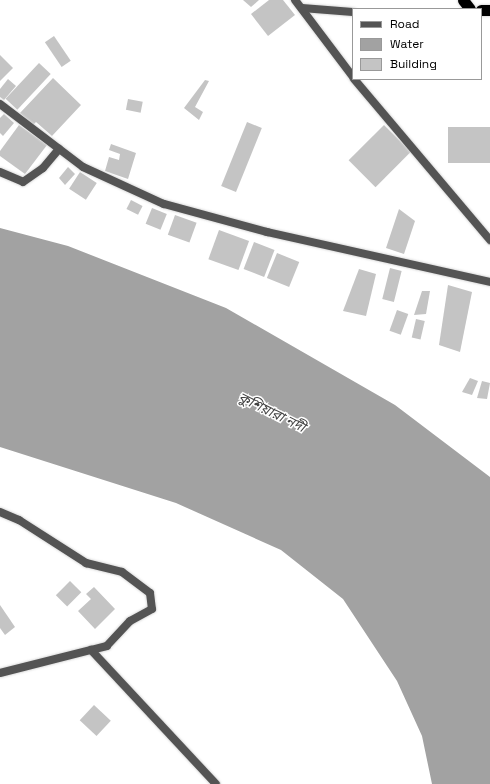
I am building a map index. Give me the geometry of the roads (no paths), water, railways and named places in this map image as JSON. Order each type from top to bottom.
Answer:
[{"type":"highway","points":[[463,0],[469,8]]},
{"type":"street","points":[[295,0],[352,75]]},
{"type":"street","points":[[302,8],[352,12]]},
{"type":"street","points":[[356,80],[490,240]]},
{"type":"street","points":[[0,104],[83,166],[164,204],[267,232],[490,282]]},
{"type":"street","points":[[0,172],[23,182],[43,168],[59,149]]},
{"type":"street","points":[[0,512],[19,520],[86,562],[122,572],[150,593],[152,609],[130,621],[107,646],[0,672]]},
{"type":"street","points":[[91,650],[216,784]]},
{"type":"water","name":"কুশিয়ারা নদী","points":[[0,228],[68,246],[226,308],[395,405],[490,477],[490,784],[432,784],[422,736],[397,681],[343,599],[281,550],[176,503],[0,447]]}]
